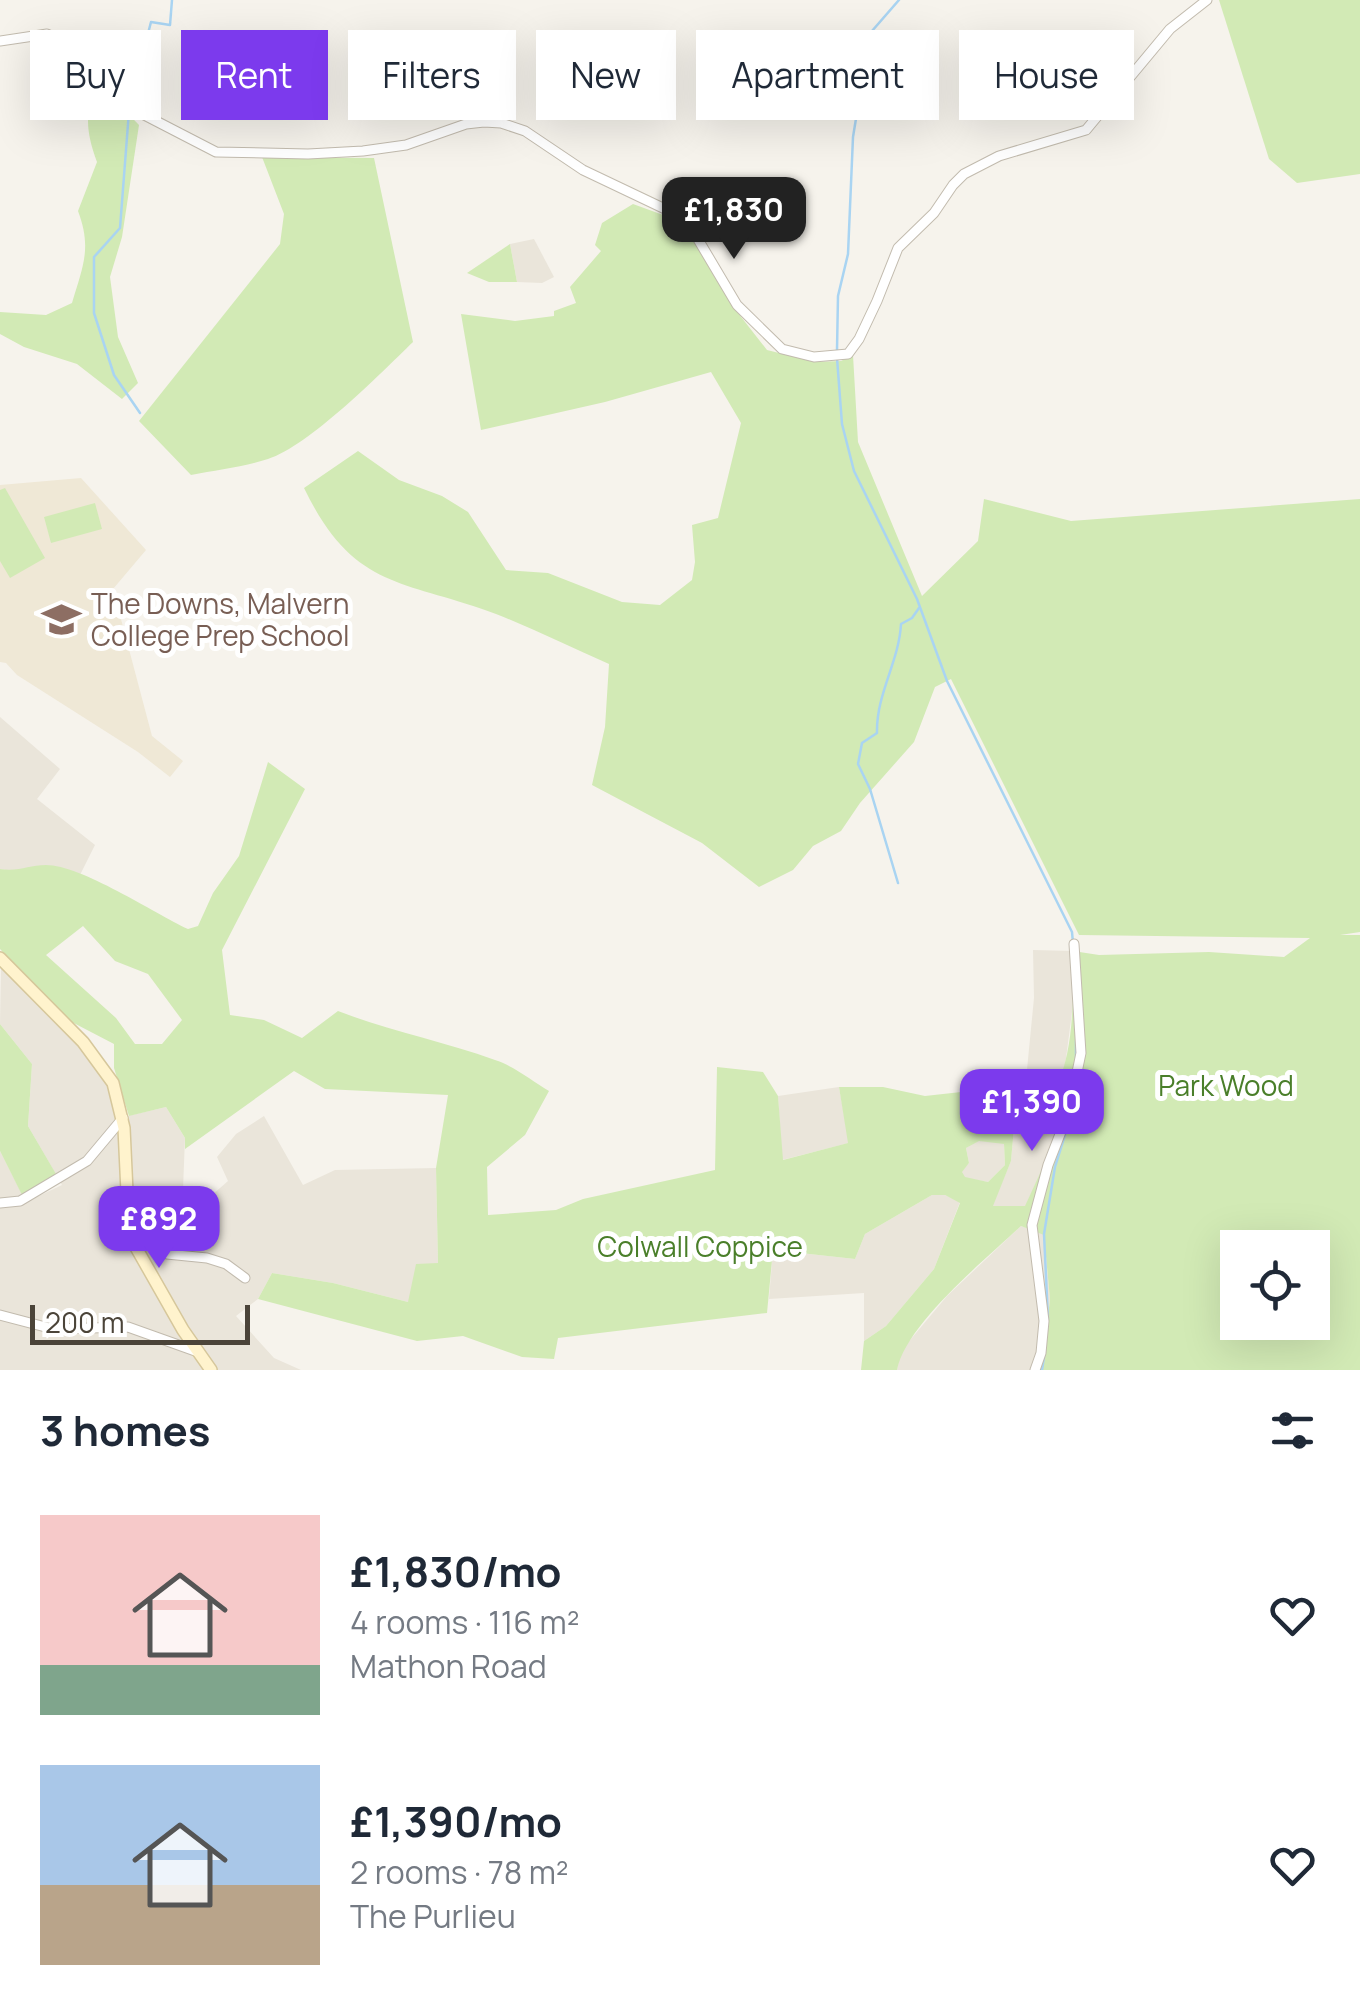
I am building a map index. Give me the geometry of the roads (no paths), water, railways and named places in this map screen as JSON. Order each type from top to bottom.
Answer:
[{"type":"main road","points":[[0,958],[83,1042],[113,1083],[127,1163],[126,1224],[135,1248],[212,1370]]},
{"type":"street","points":[[0,41],[47,34],[70,45],[87,58],[130,108],[216,152],[308,154],[388,148],[484,122],[525,130],[583,170],[686,219],[738,305],[782,349],[830,358],[848,354],[859,339],[898,248],[922,227],[964,174],[999,156],[1086,130],[1170,29],[1207,0]]},
{"type":"street","points":[[1035,1370],[1044,1322],[1032,1226],[1048,1165],[1069,1111],[1081,1053],[1074,944]]},
{"type":"street","points":[[0,1204],[20,1202],[87,1161],[122,1118]]},
{"type":"street","points":[[126,1224],[143,1230],[167,1254],[207,1258],[226,1264],[246,1278]]},
{"type":"street","points":[[0,1315],[53,1329],[128,1327],[198,1352]]},
{"type":"waterway","points":[[149,30],[151,22],[170,25],[172,0]]},
{"type":"waterway","points":[[837,350],[838,296],[848,254],[853,137],[862,82],[872,31],[899,0]]},
{"type":"waterway","points":[[128,120],[120,228],[94,257],[94,313],[114,375],[140,413]]},
{"type":"waterway","points":[[837,358],[842,424],[854,471],[917,599],[947,681],[1072,932],[1073,943]]},
{"type":"waterway","points":[[898,883],[870,789],[858,764],[862,743],[877,733],[880,705],[901,624],[919,608]]},
{"type":"waterway","points":[[1076,1041],[1076,1058]]},
{"type":"waterway","points":[[1048,1319],[1044,1234],[1055,1167],[1074,1106]]},
{"type":"waterway","points":[[1042,1370],[1044,1357]]},
{"type":"place","name":"The Downs, Malvern College Prep School","points":[[61,620]]},
{"type":"park label","name":"Park Wood","points":[[1226,1086]]},
{"type":"park label","name":"Colwall Coppice","points":[[700,1247]]}]
